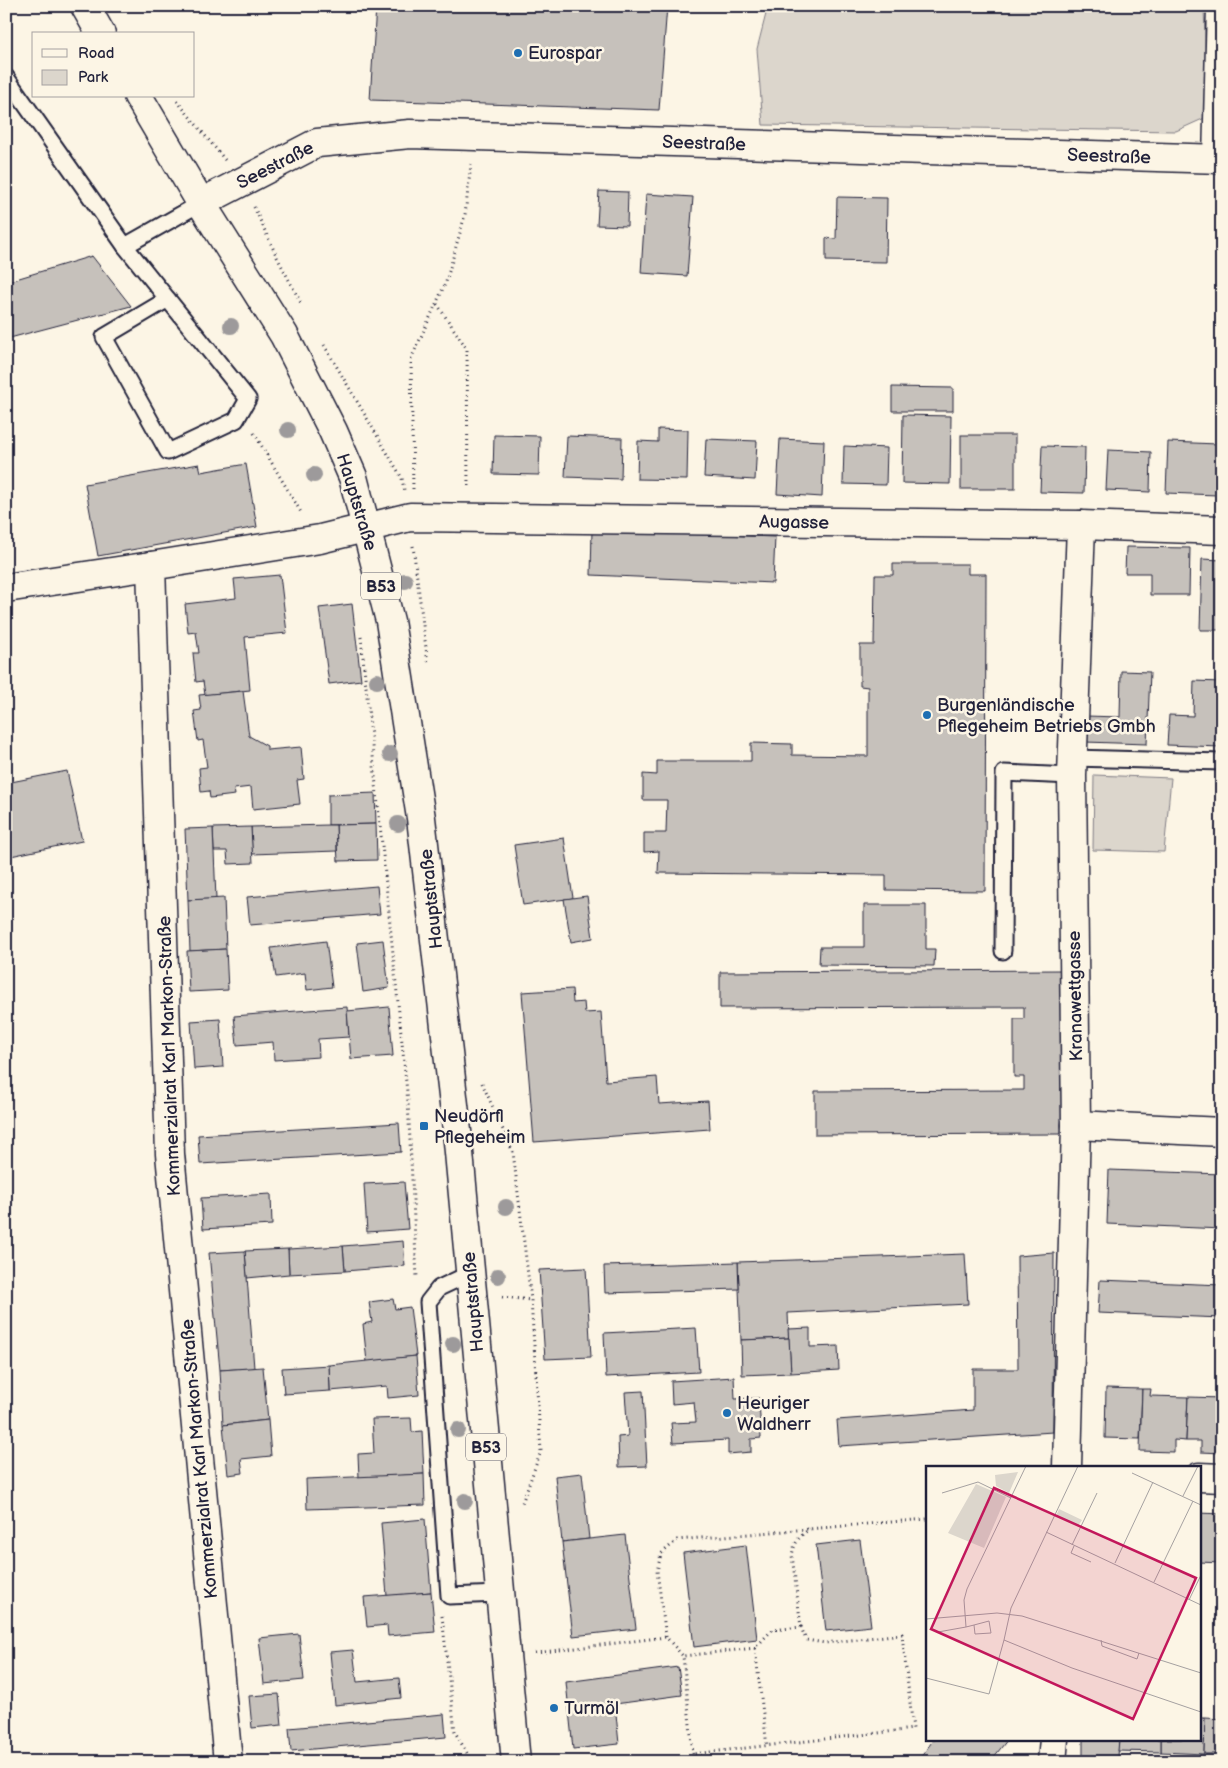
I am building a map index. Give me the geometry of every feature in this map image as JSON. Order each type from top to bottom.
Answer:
[{"type":"street","points":[[85,6],[100,32]]},
{"type":"street","points":[[1219,159],[1221,6]]},
{"type":"street","name":"Hauptstraße","points":[[139,98],[201,203],[284,335],[311,388],[353,477],[390,621],[419,800],[471,1273],[499,1594],[516,1762]]},
{"type":"street","name":"Seestraße","points":[[201,203],[317,142],[410,134],[1219,159]]},
{"type":"street","name":"Augasse","points":[[367,527],[410,517],[1081,525],[1222,530]]},
{"type":"street","name":"Kranawettgasse","points":[[1067,1466],[1076,1125],[1073,767],[1081,525]]},
{"type":"street","points":[[6,588],[320,539],[367,527]]},
{"type":"street","name":"Kommerzialrat Karl Markon-Straße","points":[[151,566],[170,1154],[228,1762]]},
{"type":"street","points":[[1076,1125],[1222,1132]]},
{"type":"street","points":[[1200,1477],[1222,1478]]},
{"type":"street","points":[[1052,1762],[1054,1740]]},
{"type":"lane","points":[[6,77],[125,246],[168,299],[248,400],[236,420],[168,452],[104,337],[168,299]]},
{"type":"lane","points":[[125,246],[201,203]]},
{"type":"lane","points":[[1004,951],[1004,773],[1073,767],[1222,762]]},
{"type":"lane","points":[[471,1273],[440,1288],[428,1302],[450,1596],[499,1594]]},
{"type":"path","points":[[175,98],[243,182],[276,257],[304,309]]},
{"type":"path","points":[[410,517],[414,481],[411,359],[446,282],[465,215],[474,136]]},
{"type":"path","points":[[436,303],[467,349],[468,518]]},
{"type":"path","points":[[323,343],[402,478],[410,517],[429,666]]},
{"type":"path","points":[[242,411],[298,508],[320,539]]},
{"type":"path","points":[[360,630],[380,802],[408,1102],[417,1283]]},
{"type":"path","points":[[481,1082],[513,1152],[531,1300],[541,1451]]},
{"type":"path","points":[[694,1762],[683,1656],[666,1637],[657,1571],[661,1554],[677,1540],[926,1519]]},
{"type":"path","points":[[693,1754],[913,1729],[902,1634],[825,1643],[806,1640],[801,1627],[792,1555],[794,1545],[800,1536],[811,1529]]},
{"type":"path","points":[[441,1606],[455,1732],[472,1762]]},
{"type":"path","points":[[683,1656],[755,1648],[772,1630],[801,1627]]},
{"type":"path","points":[[534,1653],[666,1637]]},
{"type":"path","points":[[755,1648],[767,1746]]},
{"type":"green space","points":[[768,6],[1204,6],[1207,117],[1176,131],[763,125],[757,49]]},
{"type":"green space","points":[[1094,775],[1171,778],[1164,852],[1093,850]]},
{"type":"building","name":"Eurospar","points":[[376,6],[667,6],[659,110],[370,100]]},
{"type":"building","points":[[599,191],[628,192],[627,226],[597,225]]},
{"type":"building","points":[[646,194],[693,197],[687,276],[641,273]]},
{"type":"building","points":[[837,197],[887,198],[886,262],[826,261],[826,238],[836,239]]},
{"type":"building","points":[[92,256],[131,306],[6,339],[6,282]]},
{"type":"building","points":[[892,387],[953,388],[953,411],[892,411]]},
{"type":"building","points":[[903,415],[951,416],[950,484],[902,483]]},
{"type":"building","points":[[658,429],[688,430],[687,480],[637,479],[638,441],[658,442]]},
{"type":"building","points":[[494,435],[540,436],[539,475],[493,474]]},
{"type":"building","points":[[961,435],[1015,435],[1015,489],[961,489]]},
{"type":"building","points":[[567,436],[622,438],[621,479],[565,477]]},
{"type":"building","points":[[706,439],[757,441],[755,480],[704,477]]},
{"type":"building","points":[[780,439],[824,441],[822,497],[777,494]]},
{"type":"building","points":[[1168,442],[1218,444],[1217,495],[1166,493]]},
{"type":"building","points":[[844,446],[887,448],[886,485],[843,484]]},
{"type":"building","points":[[1042,446],[1085,447],[1084,493],[1040,492]]},
{"type":"building","points":[[1108,450],[1151,452],[1150,492],[1106,490]]},
{"type":"building","points":[[199,464],[201,472],[246,464],[257,527],[98,556],[85,484]]},
{"type":"building","points":[[592,530],[775,537],[773,583],[591,575]]},
{"type":"building","points":[[1126,547],[1190,548],[1189,595],[1150,595],[1150,573],[1125,573]]},
{"type":"building","points":[[1202,559],[1222,560],[1222,630],[1200,630]]},
{"type":"building","name":"Burgenländische Pflegeheim Betriebs Gmbh","points":[[893,564],[968,564],[968,574],[986,574],[985,891],[886,890],[886,875],[658,873],[659,851],[644,852],[644,833],[666,833],[667,800],[643,800],[643,774],[657,775],[657,761],[751,761],[751,743],[792,744],[792,755],[868,756],[868,687],[860,686],[860,645],[874,645],[875,575],[893,575]]},
{"type":"building","points":[[280,575],[287,633],[245,637],[250,690],[205,695],[203,681],[196,682],[193,653],[199,653],[196,632],[188,633],[185,604],[236,598],[234,579]]},
{"type":"building","points":[[352,604],[361,680],[329,684],[319,608]]},
{"type":"building","points":[[1121,671],[1150,672],[1147,744],[1085,742],[1086,716],[1120,717]]},
{"type":"building","points":[[1194,681],[1222,682],[1221,747],[1167,745],[1169,715],[1193,716]]},
{"type":"building","points":[[243,691],[249,736],[267,746],[267,750],[301,747],[304,779],[297,780],[300,804],[253,809],[251,787],[234,789],[235,795],[210,798],[209,791],[201,792],[199,768],[207,767],[203,740],[198,741],[194,711],[201,710],[199,695]]},
{"type":"building","points":[[67,771],[82,841],[6,857],[6,783]]},
{"type":"building","points":[[375,793],[376,824],[328,825],[328,795]]},
{"type":"building","points":[[376,824],[377,860],[338,861],[336,825]]},
{"type":"building","points":[[336,825],[337,851],[252,854],[251,827]]},
{"type":"building","points":[[251,827],[253,863],[228,864],[227,851],[214,851],[213,828]]},
{"type":"building","points":[[213,828],[216,899],[188,900],[185,829]]},
{"type":"building","points":[[564,838],[573,898],[523,905],[514,845]]},
{"type":"building","points":[[377,886],[380,914],[250,925],[247,897]]},
{"type":"building","points":[[587,896],[593,938],[571,942],[564,899]]},
{"type":"building","points":[[224,898],[226,949],[190,951],[188,900]]},
{"type":"building","points":[[864,905],[926,905],[926,949],[935,949],[934,966],[819,965],[820,947],[864,947]]},
{"type":"building","points":[[383,940],[389,988],[363,992],[357,943]]},
{"type":"building","points":[[326,941],[332,987],[307,990],[305,973],[276,977],[271,948]]},
{"type":"building","points":[[226,949],[228,990],[189,992],[187,951]]},
{"type":"building","points":[[1062,970],[1063,1134],[815,1135],[815,1091],[1024,1090],[1024,1077],[1014,1077],[1014,1019],[1024,1019],[1024,1007],[720,1008],[720,972]]},
{"type":"building","points":[[572,989],[573,1003],[584,1002],[585,1013],[601,1012],[606,1081],[657,1077],[659,1104],[708,1101],[710,1129],[534,1142],[522,992]]},
{"type":"building","points":[[347,1007],[349,1037],[318,1039],[319,1057],[274,1060],[273,1042],[237,1045],[234,1016]]},
{"type":"building","points":[[389,1007],[393,1056],[351,1059],[347,1011]]},
{"type":"building","points":[[220,1019],[223,1067],[194,1069],[191,1021]]},
{"type":"building","points":[[399,1123],[401,1152],[200,1164],[198,1135]]},
{"type":"building","points":[[1109,1170],[1222,1174],[1222,1229],[1107,1224]]},
{"type":"building","points":[[404,1182],[408,1229],[367,1232],[364,1184]]},
{"type":"building","points":[[271,1194],[272,1225],[203,1229],[201,1198]]},
{"type":"building","points":[[403,1241],[405,1266],[345,1271],[343,1246]]},
{"type":"building","points":[[343,1246],[345,1271],[289,1274],[288,1249]]},
{"type":"building","points":[[288,1249],[289,1274],[247,1278],[245,1251]]},
{"type":"building","points":[[245,1251],[254,1368],[220,1370],[209,1253]]},
{"type":"building","points":[[1054,1253],[1053,1432],[839,1446],[837,1420],[973,1410],[973,1369],[1018,1369],[1017,1256]]},
{"type":"building","points":[[965,1254],[968,1304],[788,1313],[789,1338],[741,1340],[738,1262]]},
{"type":"building","points":[[738,1262],[739,1289],[605,1293],[604,1266]]},
{"type":"building","points":[[586,1268],[591,1357],[545,1359],[539,1270]]},
{"type":"building","points":[[1100,1280],[1222,1285],[1222,1318],[1098,1313]]},
{"type":"building","points":[[393,1299],[395,1309],[410,1307],[416,1356],[367,1362],[363,1324],[372,1322],[369,1302]]},
{"type":"building","points":[[696,1328],[699,1372],[606,1377],[604,1333]]},
{"type":"building","points":[[810,1328],[810,1347],[838,1346],[839,1370],[791,1373],[788,1329]]},
{"type":"building","points":[[789,1338],[791,1373],[742,1375],[741,1340]]},
{"type":"building","points":[[416,1356],[419,1395],[388,1398],[387,1386],[330,1391],[329,1365]]},
{"type":"building","points":[[329,1365],[330,1391],[284,1394],[282,1368]]},
{"type":"building","points":[[263,1367],[268,1420],[223,1425],[220,1370]]},
{"type":"building","name":"Heuriger Waldherr","points":[[734,1377],[735,1399],[759,1398],[761,1438],[751,1439],[751,1452],[728,1454],[728,1440],[673,1443],[671,1423],[696,1422],[694,1402],[672,1404],[671,1381]]},
{"type":"building","points":[[1106,1388],[1142,1389],[1140,1439],[1105,1438]]},
{"type":"building","points":[[1142,1389],[1151,1389],[1150,1396],[1188,1397],[1186,1441],[1174,1440],[1174,1452],[1140,1451]]},
{"type":"building","points":[[643,1391],[647,1466],[619,1467],[618,1437],[628,1436],[625,1392]]},
{"type":"building","points":[[1188,1397],[1222,1398],[1222,1453],[1201,1452],[1201,1441],[1186,1441]]},
{"type":"building","points":[[411,1418],[412,1432],[422,1431],[424,1474],[359,1478],[358,1454],[374,1453],[372,1419]]},
{"type":"building","points":[[268,1420],[271,1456],[241,1459],[243,1473],[228,1475],[223,1425]]},
{"type":"building","points":[[582,1473],[589,1539],[562,1542],[555,1476]]},
{"type":"building","points":[[424,1474],[425,1505],[307,1509],[306,1479]]},
{"type":"building","points":[[1200,1513],[1222,1514],[1222,1563],[1200,1562]]},
{"type":"building","points":[[425,1519],[431,1592],[387,1596],[381,1523]]},
{"type":"building","points":[[625,1535],[636,1629],[573,1636],[562,1542]]},
{"type":"building","points":[[860,1540],[871,1626],[826,1631],[816,1545]]},
{"type":"building","points":[[746,1545],[757,1639],[694,1647],[683,1553]]},
{"type":"building","points":[[431,1592],[435,1632],[388,1636],[387,1625],[367,1627],[364,1597]]},
{"type":"building","points":[[299,1634],[304,1680],[264,1684],[259,1638]]},
{"type":"building","points":[[353,1650],[357,1682],[399,1678],[401,1698],[335,1705],[330,1652]]},
{"type":"building","points":[[678,1667],[682,1695],[615,1704],[619,1744],[573,1749],[566,1682]]},
{"type":"building","points":[[279,1694],[282,1725],[252,1728],[249,1696]]},
{"type":"building","points":[[444,1714],[446,1737],[291,1751],[289,1728]]},
{"type":"building","points":[[1200,1718],[1205,1718],[1204,1754],[1161,1752],[1161,1740],[1200,1740]]},
{"type":"building","points":[[1205,1718],[1222,1719],[1222,1754],[1204,1754]]},
{"type":"building","points":[[933,1740],[1007,1740],[990,1762],[886,1762],[921,1757]]},
{"type":"building","points":[[1083,1740],[1119,1740],[1118,1758],[1083,1756]]},
{"type":"building","points":[[1119,1740],[1161,1740],[1161,1752],[1118,1751]]},
{"type":"place","name":"Eurospar","points":[[518,53]]},
{"type":"place","name":"Burgenländische Pflegeheim Betriebs Gmbh","points":[[927,715]]},
{"type":"place","name":"Neudörfl Pflegeheim","points":[[424,1126]]},
{"type":"place","name":"Heuriger Waldherr","points":[[727,1413]]},
{"type":"place","name":"Turmöl","points":[[554,1708]]}]
